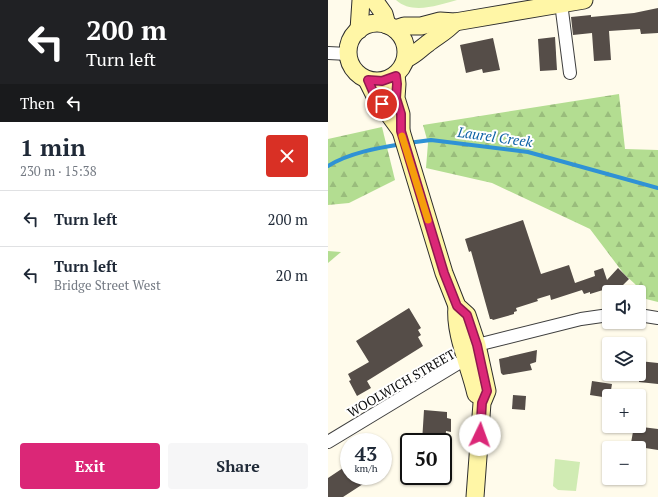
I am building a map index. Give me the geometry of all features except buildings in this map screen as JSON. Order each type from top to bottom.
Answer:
[{"type":"main road","points":[[361,0],[358,30],[351,40],[348,54],[354,70],[368,80],[374,94],[401,131]]},
{"type":"main road","points":[[368,80],[382,81],[396,76],[406,59],[406,46],[404,39],[391,27],[374,0]]},
{"type":"main road","points":[[358,30],[372,24],[391,27],[421,26],[440,21],[455,22],[584,0]]},
{"type":"main road","points":[[406,59],[417,54],[427,44],[446,32],[455,22]]},
{"type":"main road","points":[[396,76],[396,98],[401,114],[401,131],[444,273],[457,306],[467,315],[477,345],[487,391],[482,403],[475,497]]},
{"type":"main road","points":[[457,306],[455,320],[468,361],[476,394],[482,403]]},
{"type":"street","points":[[561,3],[570,72]]},
{"type":"street","points":[[328,53],[348,54]]},
{"type":"street","points":[[477,345],[581,319],[602,316]]},
{"type":"street","points":[[646,316],[658,318]]},
{"type":"street","name":"WOOLWICH STREET","points":[[328,442],[457,364],[468,361]]},
{"type":"green space","points":[[396,0],[457,0],[426,8],[418,8],[402,5]]},
{"type":"green space","points":[[619,94],[625,149],[658,150],[658,302],[646,299],[646,285],[636,285],[624,274],[590,229],[492,183],[426,168],[428,143],[423,125]]},
{"type":"green space","points":[[382,127],[395,180],[349,203],[328,205],[328,139]]},
{"type":"green space","points":[[328,251],[341,252],[328,263]]},
{"type":"green space","points":[[555,459],[580,462],[576,491],[558,490],[553,486]]},
{"type":"waterway","name":"Laurel Creek","points":[[408,143],[431,140],[528,152],[658,188]]},
{"type":"waterway","name":"Laurel Creek","points":[[328,166],[354,154],[402,144]]},
{"type":"slow traffic","points":[[402,136],[428,220]]},
{"type":"route","points":[[382,104],[374,94],[368,80],[375,82],[382,81],[396,76],[396,98],[401,114],[401,131],[444,273],[457,306],[467,315],[480,356],[487,391],[482,403],[480,435]]}]
